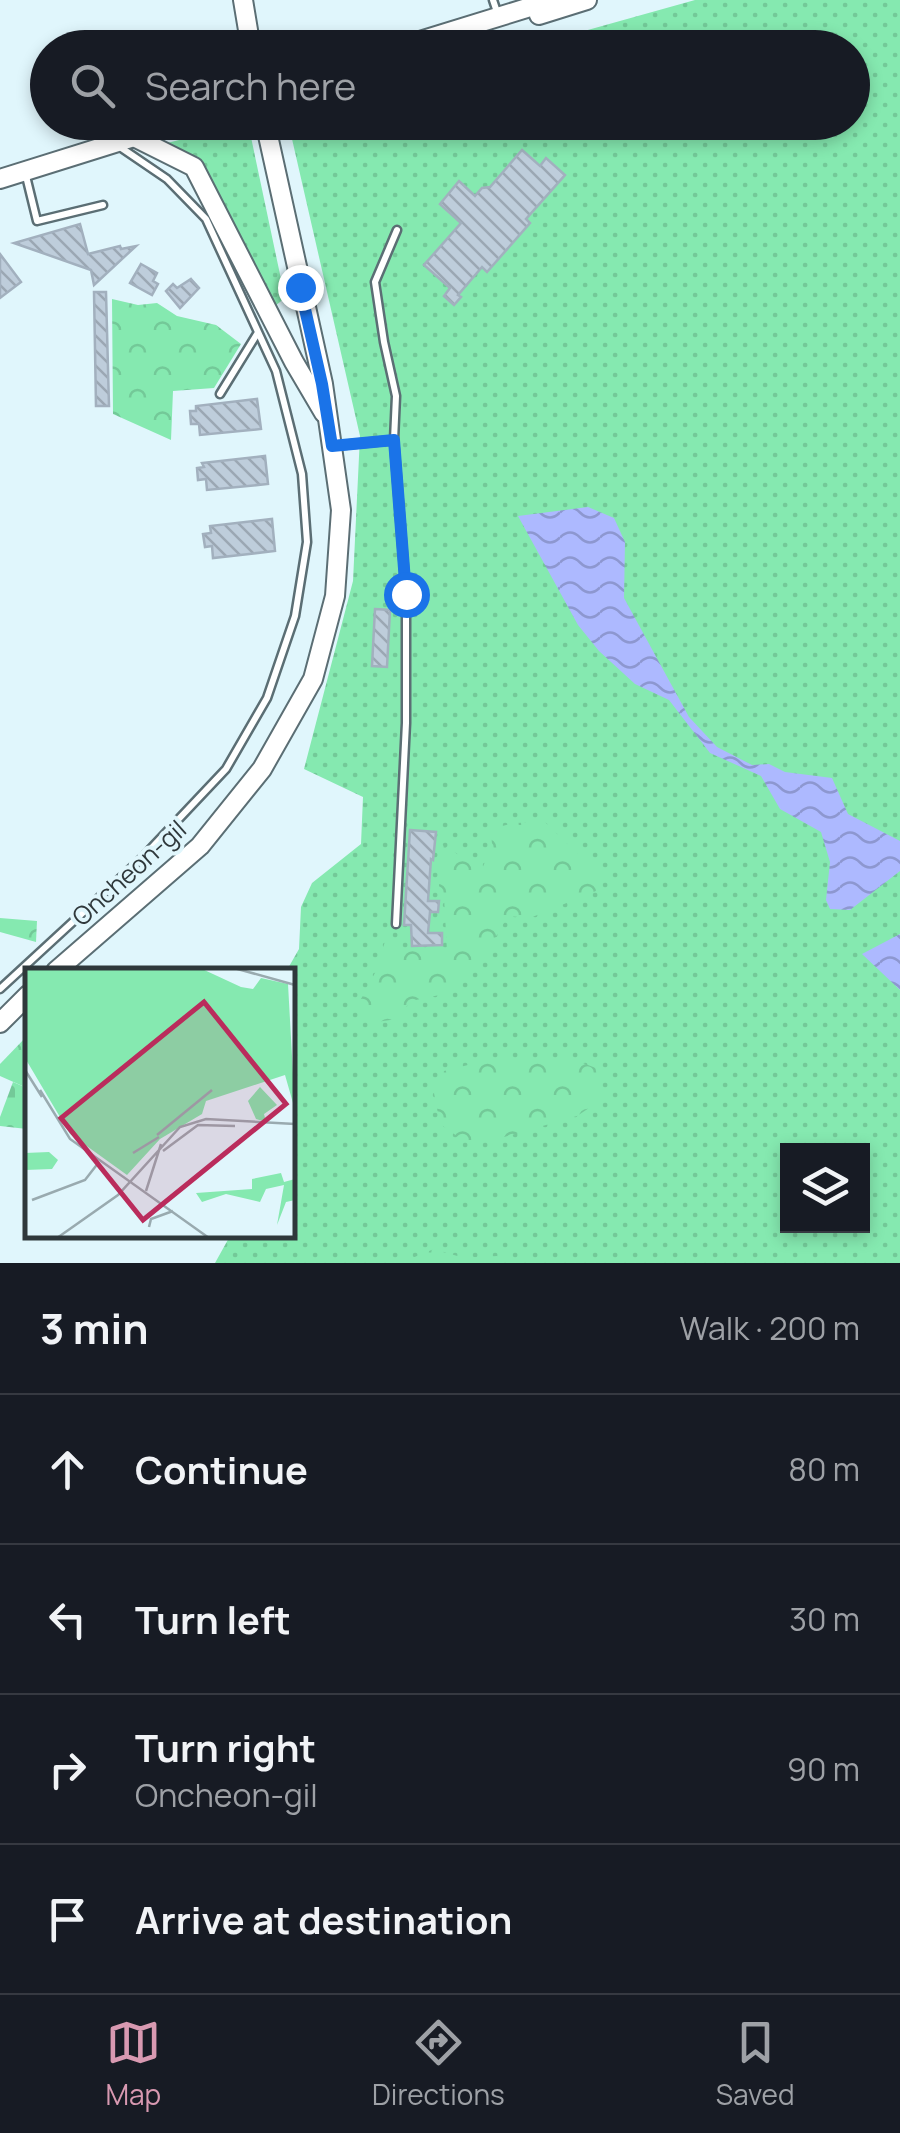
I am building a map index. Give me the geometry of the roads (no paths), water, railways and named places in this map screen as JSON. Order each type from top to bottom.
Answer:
[{"type":"street","points":[[243,0],[248,30]]},
{"type":"street","points":[[442,30],[496,8],[553,0]]},
{"type":"street","points":[[494,30],[586,0]]},
{"type":"street","points":[[0,178],[124,140]]},
{"type":"street","points":[[140,140],[194,168],[294,362],[328,419]]},
{"type":"street","name":"Oncheon-gil","points":[[58,968],[200,846],[262,769],[312,680],[335,596],[341,510],[332,446],[268,140]]},
{"type":"street","points":[[0,1023],[25,998]]},
{"type":"lane","points":[[0,988],[141,859],[226,770],[267,698],[294,616],[307,542],[302,474],[276,371],[206,219],[167,179],[115,143]]},
{"type":"lane","points":[[24,171],[37,221],[103,205]]},
{"type":"lane","points":[[396,924],[406,742],[406,612],[394,440],[396,396],[375,282],[397,230]]},
{"type":"lane","points":[[220,394],[258,332]]},
{"type":"lane","points":[[332,446],[394,440]]},
{"type":"water","points":[[588,507],[614,518],[625,542],[624,598],[689,717],[717,747],[752,765],[769,764],[785,772],[832,778],[848,814],[900,841],[900,871],[850,910],[830,909],[826,900],[830,862],[821,832],[780,809],[761,776],[710,753],[669,700],[635,684],[578,625],[518,516]]},
{"type":"water","points":[[900,934],[900,990],[862,954]]}]
